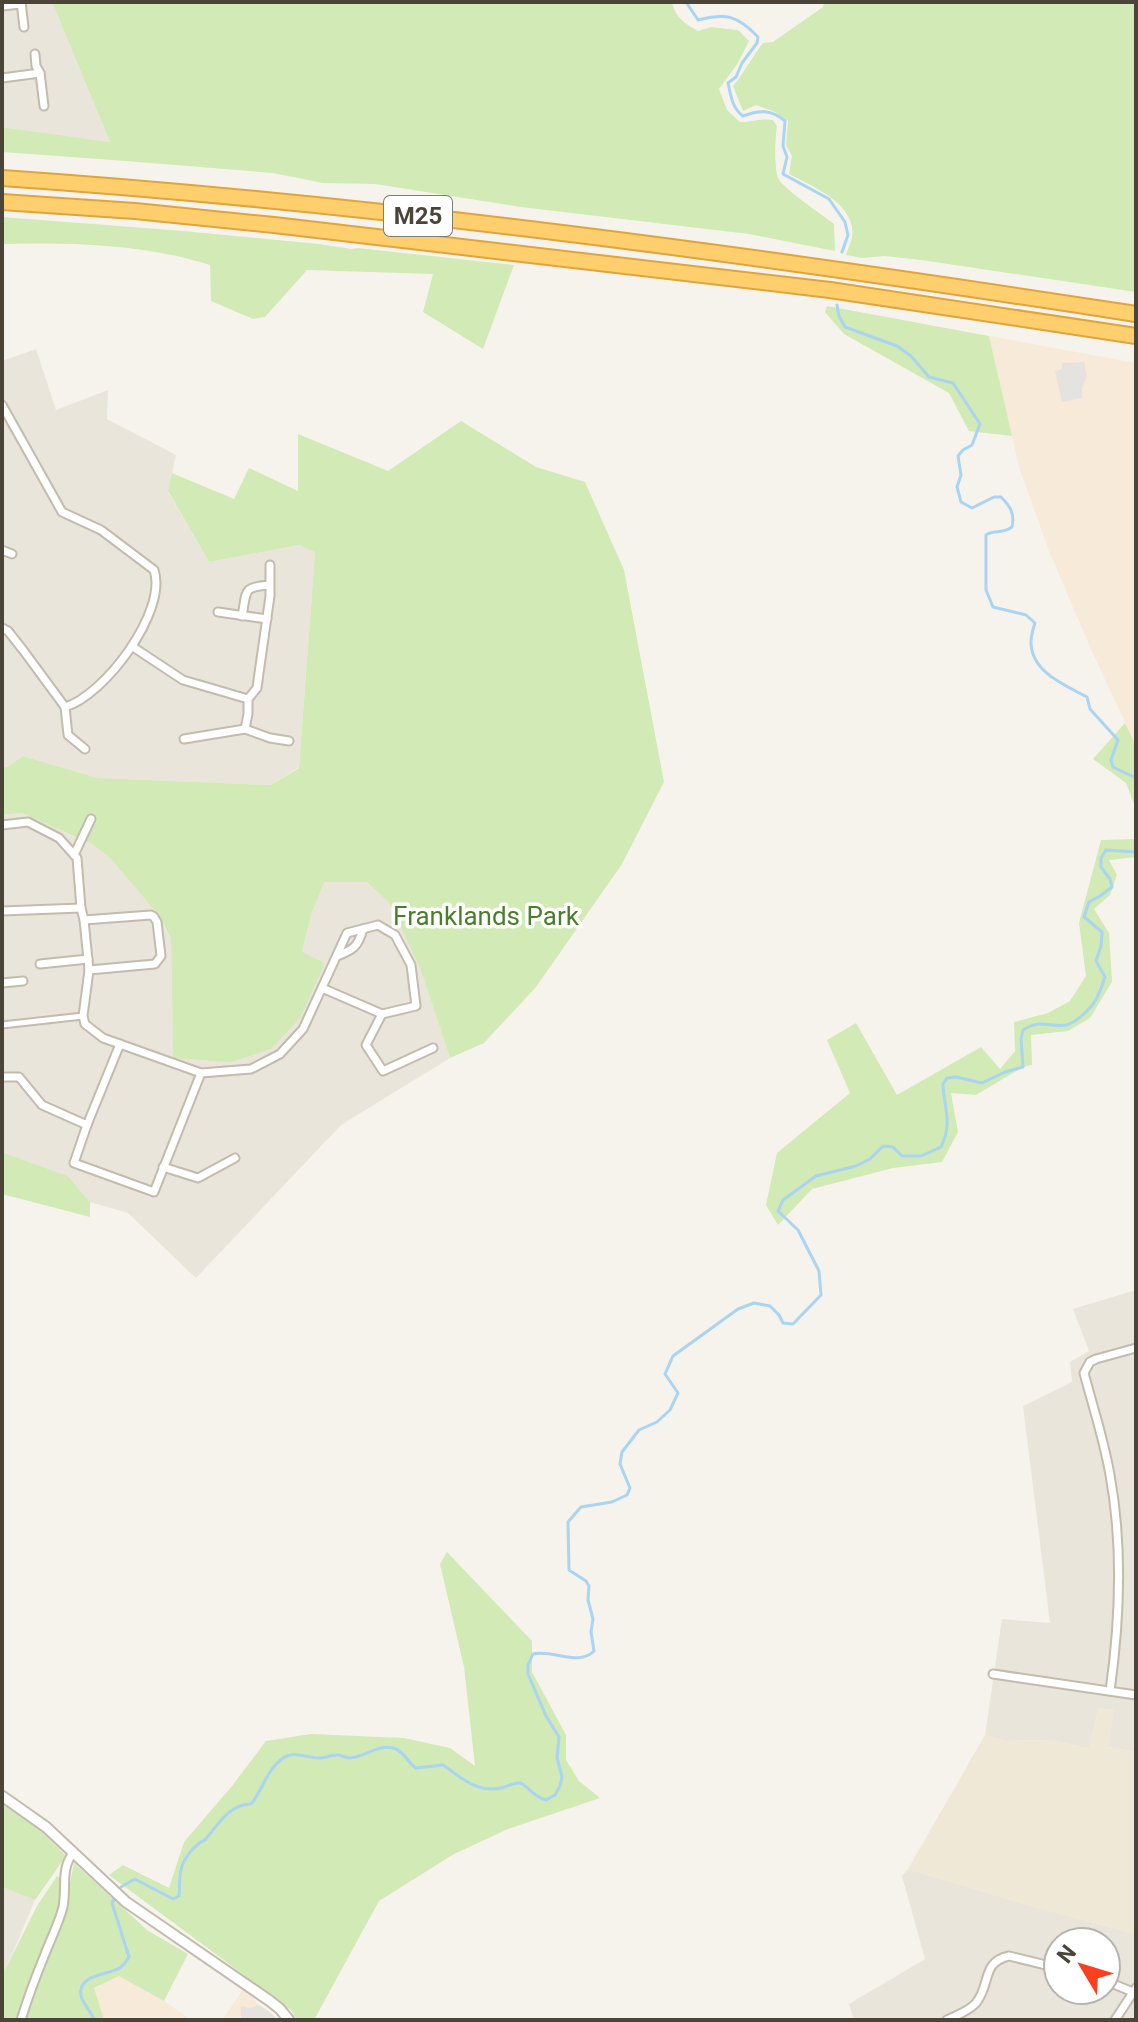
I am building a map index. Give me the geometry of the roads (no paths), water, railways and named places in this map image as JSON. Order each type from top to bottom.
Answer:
[{"type":"highway","name":"M25","points":[[2,178],[135,187],[472,222],[855,271],[1136,314]]},
{"type":"highway","name":"M25","points":[[2,202],[274,225],[830,290],[1136,336]]},
{"type":"street","points":[[2,6],[21,3],[24,27]]},
{"type":"street","points":[[35,54],[44,106]]},
{"type":"street","points":[[2,78],[40,73]]},
{"type":"street","points":[[2,405],[62,512],[101,530],[154,570],[157,578],[152,604],[133,647],[118,667],[92,690],[73,705],[65,707]]},
{"type":"street","points":[[2,550],[12,554]]},
{"type":"street","points":[[245,729],[248,699],[257,688],[270,596],[270,565]]},
{"type":"street","points":[[242,616],[247,590],[269,585]]},
{"type":"street","points":[[218,612],[267,619]]},
{"type":"street","points":[[2,628],[8,631],[65,707],[68,735],[85,749]]},
{"type":"street","points":[[133,647],[183,680],[248,699]]},
{"type":"street","points":[[184,739],[245,729],[289,741]]},
{"type":"street","points":[[74,855],[91,819]]},
{"type":"street","points":[[2,825],[28,822],[59,838],[77,858],[89,970],[83,1016],[85,1024],[103,1038],[201,1073],[251,1069],[280,1054],[303,1029],[347,933],[378,925],[395,935],[411,965],[416,1006],[382,1014],[322,988]]},
{"type":"street","points":[[2,911],[81,908]]},
{"type":"street","points":[[84,920],[154,917],[161,956],[155,964],[89,970]]},
{"type":"street","points":[[337,956],[352,951],[363,929]]},
{"type":"street","points":[[40,964],[88,959]]},
{"type":"street","points":[[2,983],[23,981]]},
{"type":"street","points":[[382,1014],[366,1045],[383,1071],[433,1048]]},
{"type":"street","points":[[2,1025],[83,1016]]},
{"type":"street","points":[[120,1044],[74,1163],[154,1192],[201,1073]]},
{"type":"street","points":[[2,1077],[19,1077],[42,1105],[87,1125]]},
{"type":"street","points":[[163,1167],[198,1178],[235,1158]]},
{"type":"street","points":[[1110,1691],[1118,1622],[1117,1524],[1104,1446],[1084,1374],[1087,1366],[1096,1359],[1136,1348]]},
{"type":"street","points":[[993,1674],[1136,1695]]},
{"type":"street","points":[[2,1796],[46,1827],[126,1902],[270,2001],[289,2020]]},
{"type":"street","points":[[21,2020],[60,1919],[65,1898],[64,1869],[74,1852]]},
{"type":"street","points":[[947,2020],[973,2006],[979,1999],[993,1963],[1001,1958],[1009,1956],[1042,1964]]},
{"type":"street","points":[[1115,2020],[1135,1990]]},
{"type":"waterway","points":[[686,2],[698,20],[731,18],[744,24],[758,37],[736,77],[728,83],[732,101],[743,116],[765,112],[785,121],[783,146],[787,157],[783,174],[829,199],[845,222],[848,235],[842,252]]},
{"type":"waterway","points":[[837,305],[845,327],[897,346],[911,356],[929,377],[953,383],[980,424],[972,445],[958,456],[961,475],[957,487],[961,502],[972,508],[994,497],[1001,497],[1012,514],[1012,527],[986,535],[986,590],[993,607],[1026,615],[1035,623],[1031,642],[1037,662],[1051,676],[1087,697],[1090,709],[1118,740],[1111,760],[1113,767],[1136,778]]},
{"type":"waterway","points":[[119,1890],[135,1879],[173,1899],[179,1896],[181,1870],[190,1852],[230,1811],[251,1804],[273,1768],[283,1758],[292,1755],[350,1758],[387,1747],[400,1751],[416,1768],[443,1765],[477,1786],[492,1789],[520,1783],[546,1800],[555,1795],[562,1777],[557,1758],[559,1737],[546,1716],[528,1674],[528,1665],[533,1654],[581,1658],[594,1651],[589,1586],[569,1570],[568,1522],[581,1507],[612,1502],[627,1495],[630,1488],[620,1464],[622,1452],[639,1430],[657,1422],[670,1410],[678,1393],[665,1374],[673,1356],[738,1309],[754,1303],[770,1306],[783,1323],[793,1324],[821,1295],[819,1271],[798,1230],[778,1211],[783,1200],[816,1176],[856,1166],[870,1159],[883,1146],[893,1147],[902,1156],[921,1156],[941,1147],[947,1123],[943,1084],[947,1078],[982,1083],[1023,1067],[1023,1030],[1035,1025],[1070,1024],[1090,1008],[1105,977],[1096,961],[1102,932],[1084,917],[1089,902],[1112,887],[1101,867],[1101,858],[1106,850],[1136,852]]},
{"type":"waterway","points":[[94,2020],[81,1996],[84,1983],[116,1970],[129,1957],[112,1903],[115,1897]]},
{"type":"park label","name":"Franklands Park","points":[[486,916]]}]
